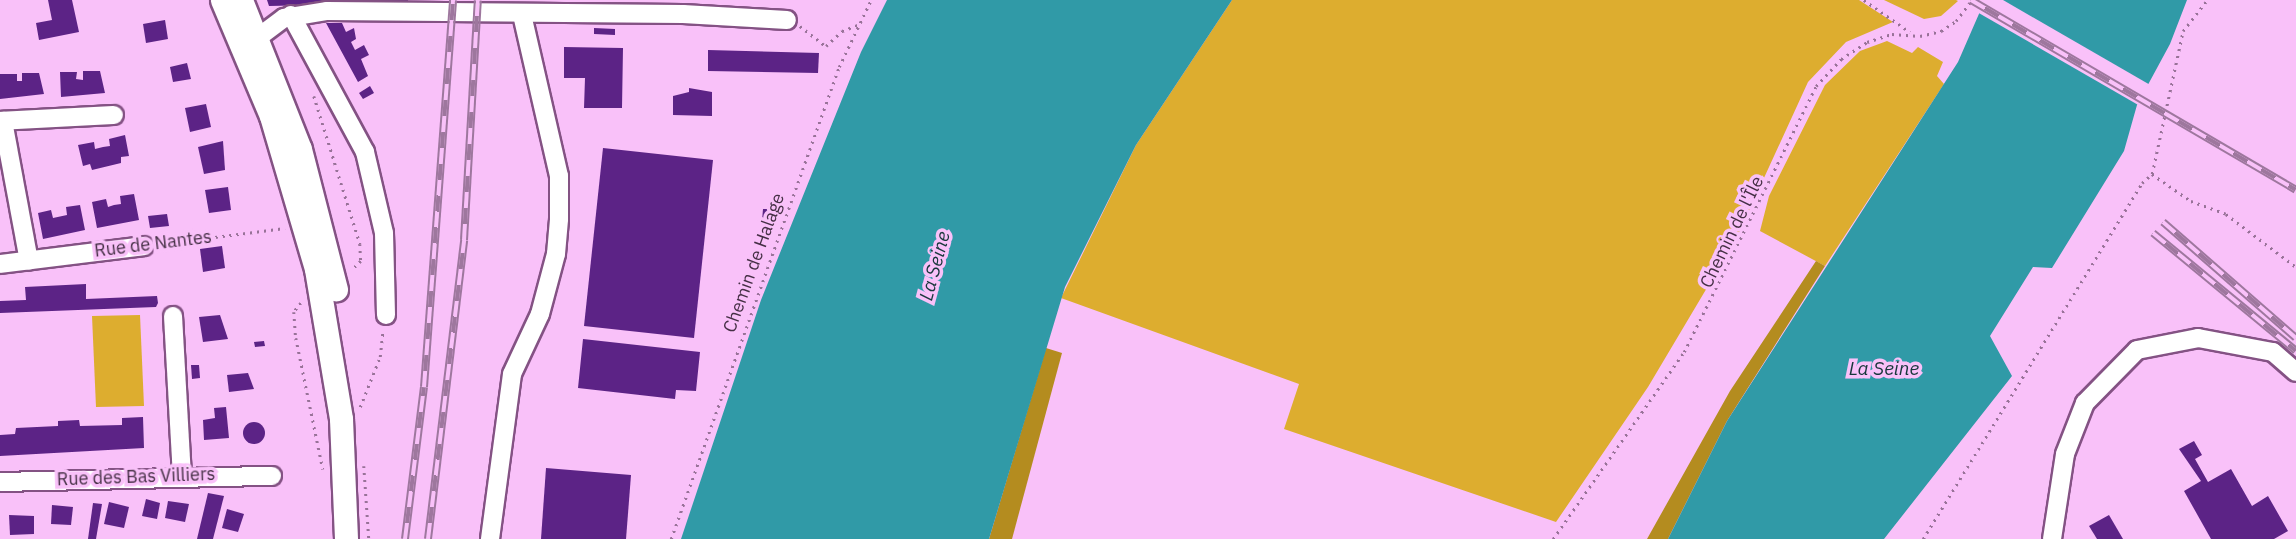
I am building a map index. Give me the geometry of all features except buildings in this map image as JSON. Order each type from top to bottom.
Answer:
[{"type":"main road","points":[[222,0],[247,34],[311,183],[337,293],[353,402],[356,539]]},
{"type":"main road","points":[[241,0],[247,34],[306,225],[334,366],[346,539]]},
{"type":"street","points":[[247,34],[305,9],[398,6],[522,14],[684,7],[787,20]]},
{"type":"street","points":[[305,9],[365,152],[384,233],[386,315]]},
{"type":"street","points":[[490,539],[512,374],[540,314],[556,254],[559,219],[559,176],[522,14]]},
{"type":"street","points":[[29,261],[1,121],[114,115]]},
{"type":"street","name":"Rue de Nantes","points":[[0,264],[144,246]]},
{"type":"street","points":[[173,316],[183,474]]},
{"type":"street","points":[[2052,539],[2065,454],[2085,403],[2137,350],[2198,338],[2273,352],[2296,372]]},
{"type":"street","name":"Rue des Bas Villiers","points":[[0,482],[183,474],[272,475]]},
{"type":"path","name":"Chemin de Halage","points":[[671,539],[839,67],[872,0]]},
{"type":"path","points":[[1864,0],[1911,34]]},
{"type":"path","name":"Chemin de l'Île","points":[[1553,539],[1684,352],[1816,86],[1841,59],[1867,42],[1892,34],[1941,31],[1956,21],[1972,0]]},
{"type":"path","points":[[1923,539],[2142,183],[2152,174],[2183,31],[2207,0]]},
{"type":"path","points":[[787,20],[826,46],[842,31],[860,24]]},
{"type":"path","points":[[311,85],[360,244],[361,261],[351,272]]},
{"type":"path","points":[[2152,174],[2191,201],[2226,214],[2296,267]]},
{"type":"path","name":"Rue de Nantes","points":[[144,246],[306,225]]},
{"type":"path","points":[[303,300],[294,312],[296,338],[326,481]]},
{"type":"path","points":[[360,413],[360,402],[380,357],[386,315]]},
{"type":"path","points":[[364,465],[369,539]]},
{"type":"shaded area","points":[[1232,0],[1859,0],[1893,22],[1846,42],[1808,82],[1736,239],[1648,387],[1556,522],[1284,429],[1299,384],[1061,298],[1136,145]]},
{"type":"shaded area","points":[[1884,0],[1958,1],[1941,16],[1924,19]]},
{"type":"shaded area","points":[[1887,41],[1912,53],[1918,47],[1943,62],[1937,76],[1944,84],[1825,266],[1760,231],[1769,196],[1825,85],[1860,51]]},
{"type":"shaded area","points":[[1816,261],[1825,266],[1727,421],[1668,539],[1647,539],[1730,391]]},
{"type":"shaded area","points":[[140,315],[144,406],[96,407],[92,316]]},
{"type":"shaded area","points":[[1046,348],[1062,353],[1012,539],[989,539]]},
{"type":"water","points":[[887,0],[1232,0],[1136,145],[1065,287],[989,539],[681,539],[761,300],[861,52]]},
{"type":"water","name":"La Seine","points":[[1985,0],[2187,0],[2170,44],[2137,105],[2124,151],[2052,268],[2033,267],[1990,336],[2012,376],[1884,539],[1668,539],[1727,421],[1958,62]]},
{"type":"pier","points":[[1981,0],[2003,0],[2152,86],[2140,106],[1977,12]]},
{"type":"railway","points":[[405,539],[424,387],[453,0]]},
{"type":"railway","points":[[428,539],[464,240],[478,0]]},
{"type":"railway","points":[[1971,0],[2296,190]]},
{"type":"railway","points":[[2163,222],[2296,338]]},
{"type":"railway","points":[[2153,233],[2296,351]]}]
